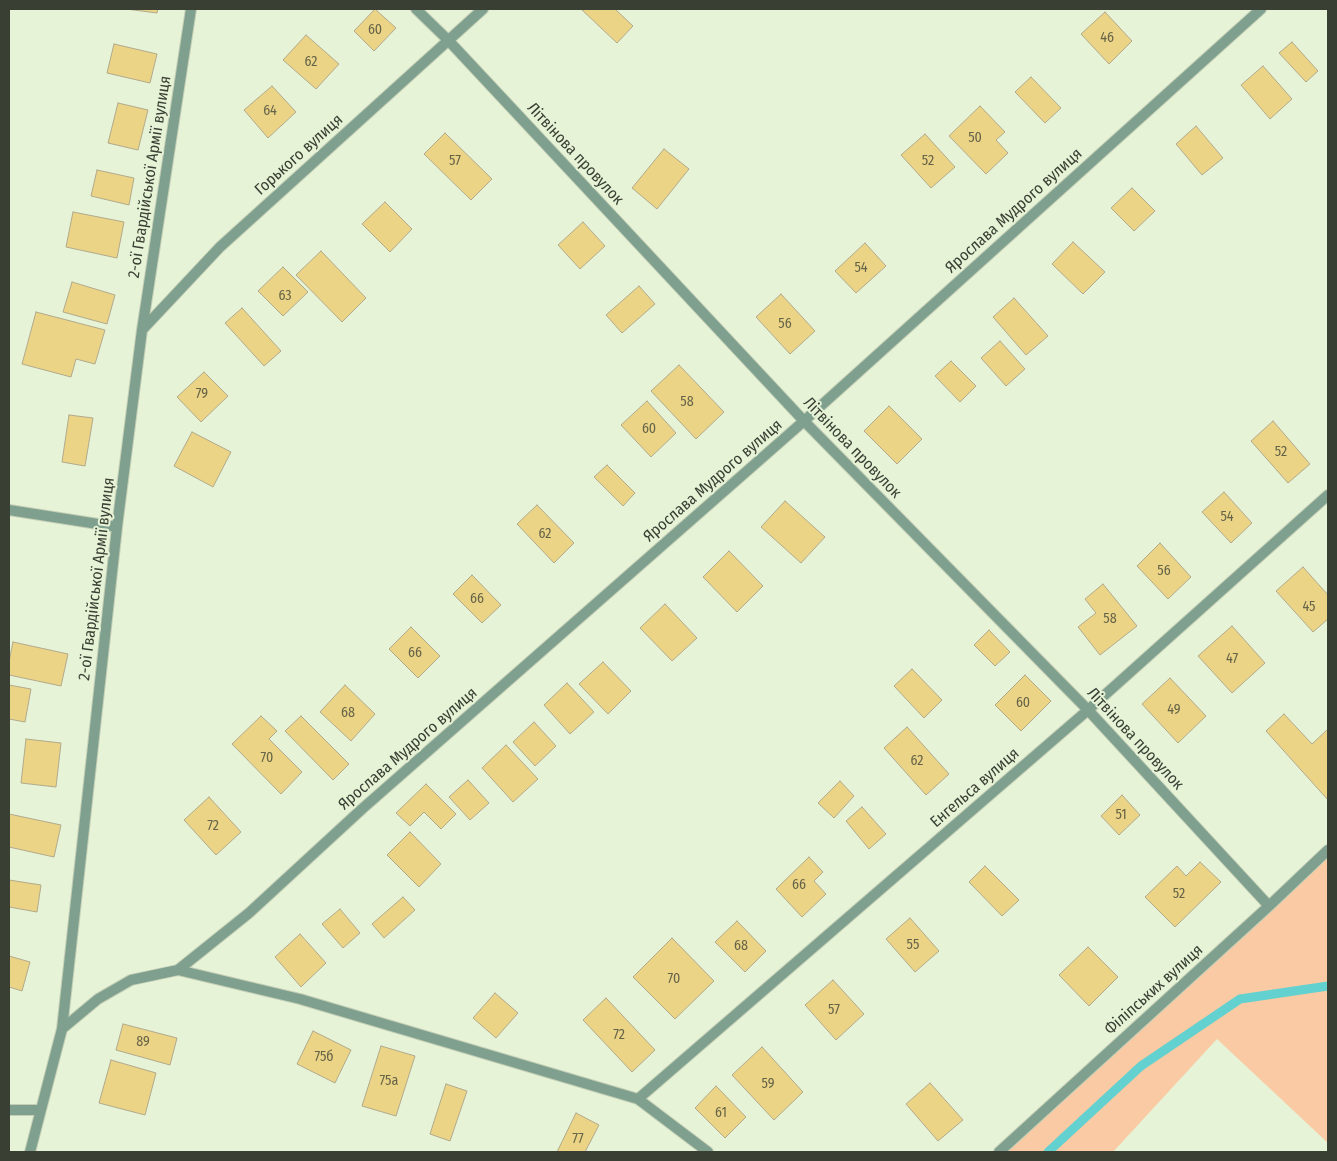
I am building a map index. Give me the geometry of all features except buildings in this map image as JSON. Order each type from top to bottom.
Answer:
[{"type":"street","name":"2-ої Гвардійської Армії вулиця","points":[[30,1152],[62,1030],[117,527],[142,330],[191,9]]},
{"type":"street","name":"Літвінова провулок","points":[[416,9],[448,40],[804,421],[1088,710],[1269,906]]},
{"type":"street","name":"Горького вулиця","points":[[142,330],[220,247],[483,9]]},
{"type":"street","name":"Ярослава Мудрого вулиця","points":[[178,970],[248,914],[370,803],[804,421],[1261,9]]},
{"type":"street","name":"Енгельса вулиця","points":[[638,1099],[1088,710],[1328,495]]},
{"type":"street","points":[[9,510],[117,527]]},
{"type":"street","name":"Філіпських вулиця","points":[[999,1152],[1328,850]]},
{"type":"street","name":"Ярослава Мудрого вулиця","points":[[62,1030],[98,999],[131,980],[178,970],[300,999],[638,1099],[708,1152]]},
{"type":"street","points":[[9,1110],[40,1110]]},
{"type":"shaded area","points":[[1328,850],[1328,1143],[1217,1039],[1113,1152],[999,1152]]},
{"type":"waterway","points":[[1048,1152],[1141,1066],[1240,999],[1328,986]]}]
